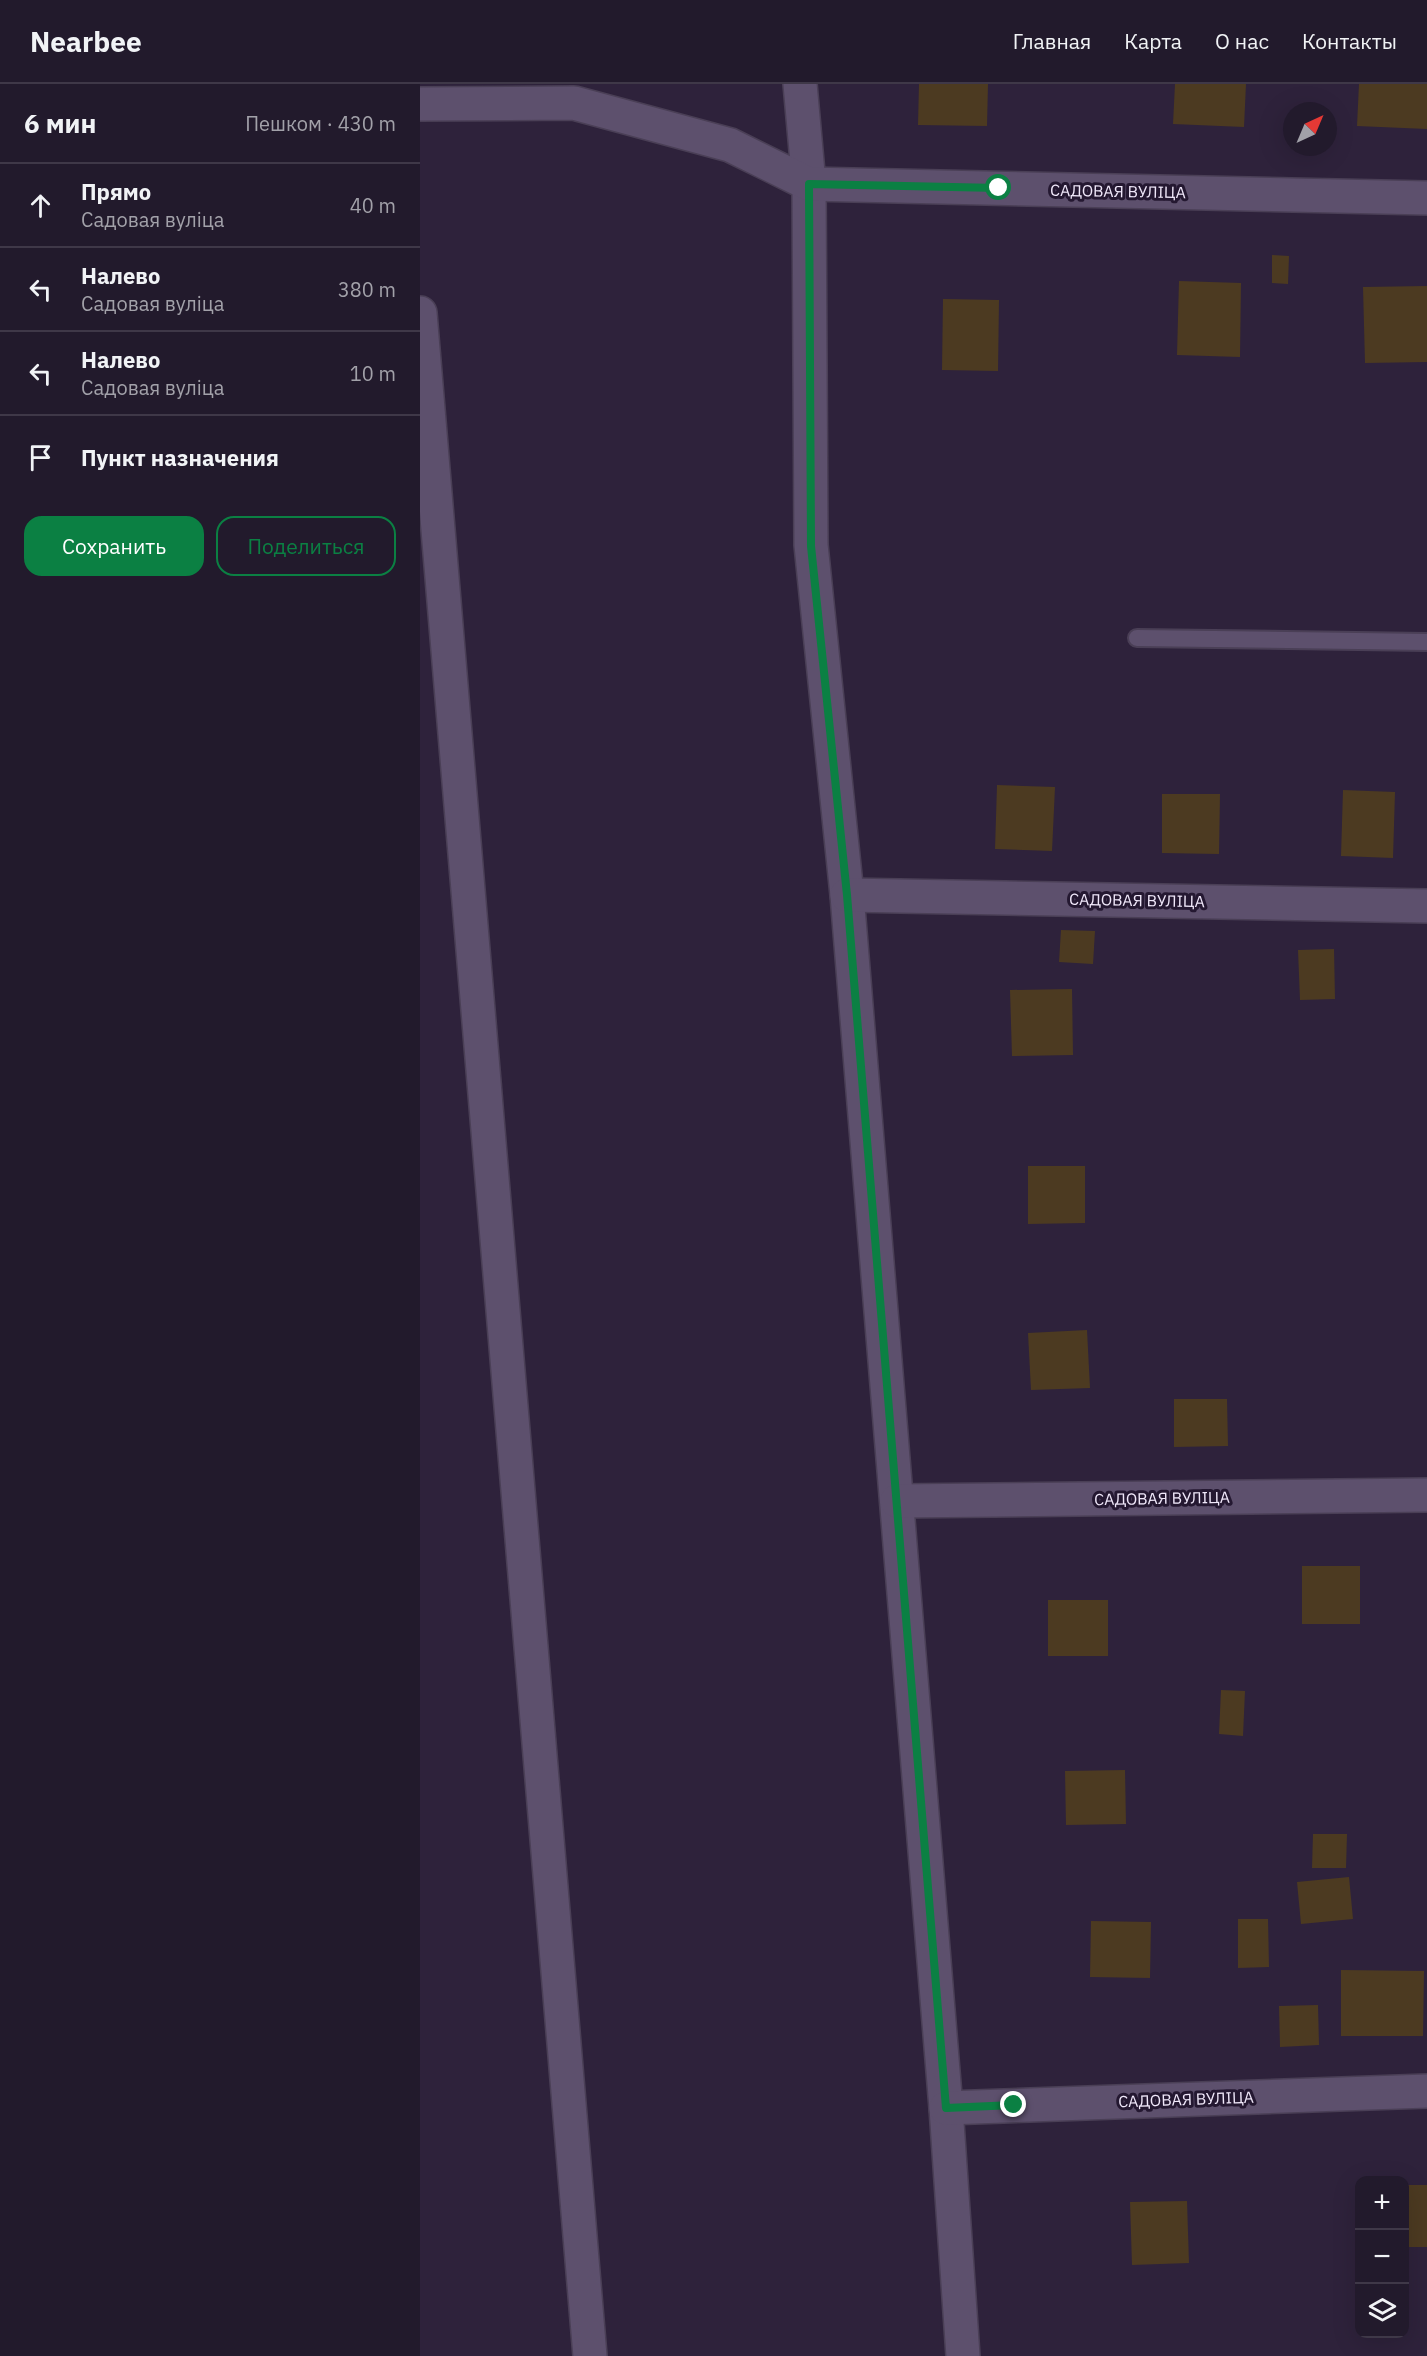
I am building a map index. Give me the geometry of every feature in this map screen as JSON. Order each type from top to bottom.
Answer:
[{"type":"street","points":[[800,84],[809,184],[811,546],[847,895],[946,2108],[963,2356]]},
{"type":"street","points":[[420,104],[574,103],[730,145],[809,184]]},
{"type":"street","name":"САДОВАЯ ВУЛІЦА","points":[[809,184],[1427,198]]},
{"type":"street","points":[[420,313],[590,2356]]},
{"type":"street","name":"САДОВАЯ ВУЛІЦА","points":[[847,895],[1427,906]]},
{"type":"street","name":"САДОВАЯ ВУЛІЦА","points":[[897,1501],[1427,1495]]},
{"type":"street","name":"САДОВАЯ ВУЛІЦА","points":[[946,2108],[1427,2091]]},
{"type":"lane","points":[[1137,638],[1427,642]]},
{"type":"building","points":[[919,84],[988,84],[987,126],[918,125]]},
{"type":"building","points":[[1175,84],[1246,84],[1244,127],[1173,124]]},
{"type":"building","points":[[1359,84],[1427,84],[1427,129],[1357,126]]},
{"type":"building","points":[[1272,255],[1289,256],[1288,284],[1272,283]]},
{"type":"building","points":[[1179,281],[1241,283],[1240,357],[1177,355]]},
{"type":"building","points":[[1427,286],[1427,362],[1365,363],[1363,287]]},
{"type":"building","points":[[943,299],[999,300],[998,371],[942,370]]},
{"type":"building","points":[[997,785],[1055,787],[1052,851],[995,849]]},
{"type":"building","points":[[1343,790],[1395,792],[1393,858],[1341,856]]},
{"type":"building","points":[[1162,794],[1220,794],[1219,854],[1162,853]]},
{"type":"building","points":[[1061,930],[1095,931],[1093,964],[1059,962]]},
{"type":"building","points":[[1334,949],[1335,999],[1300,1000],[1298,950]]},
{"type":"building","points":[[1072,989],[1073,1055],[1012,1056],[1010,990]]},
{"type":"building","points":[[1028,1166],[1085,1166],[1085,1223],[1028,1224]]},
{"type":"building","points":[[1087,1330],[1090,1388],[1031,1390],[1028,1333]]},
{"type":"building","points":[[1174,1399],[1227,1399],[1228,1446],[1174,1447]]},
{"type":"building","points":[[1302,1566],[1360,1566],[1360,1624],[1302,1624]]},
{"type":"building","points":[[1048,1600],[1108,1600],[1108,1656],[1048,1656]]},
{"type":"building","points":[[1221,1690],[1245,1691],[1243,1736],[1219,1734]]},
{"type":"building","points":[[1125,1770],[1126,1824],[1066,1825],[1065,1771]]},
{"type":"building","points":[[1313,1834],[1347,1834],[1346,1868],[1312,1868]]},
{"type":"building","points":[[1349,1877],[1353,1919],[1301,1924],[1297,1882]]},
{"type":"building","points":[[1238,1919],[1268,1919],[1269,1967],[1238,1968]]},
{"type":"building","points":[[1091,1921],[1151,1922],[1150,1978],[1090,1977]]},
{"type":"building","points":[[1341,1970],[1424,1971],[1423,2036],[1341,2036]]},
{"type":"building","points":[[1318,2005],[1319,2045],[1280,2047],[1279,2006]]},
{"type":"building","points":[[1409,2185],[1427,2185],[1427,2247],[1409,2247]]},
{"type":"building","points":[[1187,2201],[1189,2263],[1132,2265],[1130,2202]]},
{"type":"route","points":[[999,188],[809,184],[811,546],[847,895],[946,2108],[1014,2105]]}]
